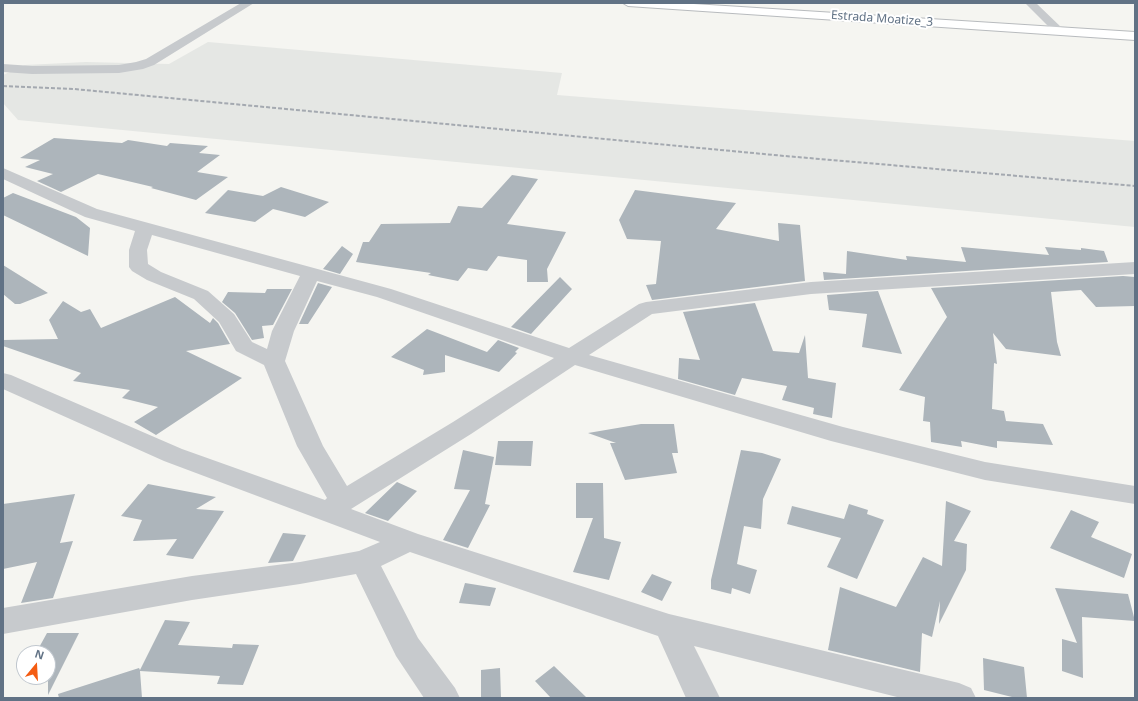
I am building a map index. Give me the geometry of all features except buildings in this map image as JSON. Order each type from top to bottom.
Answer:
[{"type":"highway","name":"Estrada Moatize_3","points":[[628,3],[1134,36]]},
{"type":"street","points":[[3,68],[40,70],[119,69],[138,66],[150,62],[249,3]]},
{"type":"street","points":[[1030,3],[1058,30]]},
{"type":"street","points":[[3,173],[91,213],[384,293],[573,357],[840,434],[985,471],[1135,495]]},
{"type":"street","points":[[145,228],[138,250],[139,268],[154,276],[201,295],[227,318],[244,346],[274,361],[334,507]]},
{"type":"street","points":[[334,507],[462,428],[646,308],[811,288],[1135,268]]},
{"type":"street","points":[[274,361],[284,330],[312,273]]},
{"type":"street","points":[[3,380],[172,455],[334,507],[408,541],[669,627],[959,698]]},
{"type":"street","points":[[3,621],[192,588],[300,573],[364,561],[408,541]]},
{"type":"street","points":[[364,561],[407,647],[443,698]]},
{"type":"street","points":[[669,627],[703,698]]},
{"type":"shaded area","points":[[208,42],[562,73],[557,95],[1135,141],[1135,227],[18,120],[3,103],[3,75],[25,65],[86,62],[169,64]]},
{"type":"railway","points":[[3,86],[74,89],[785,156],[1135,186]]}]
